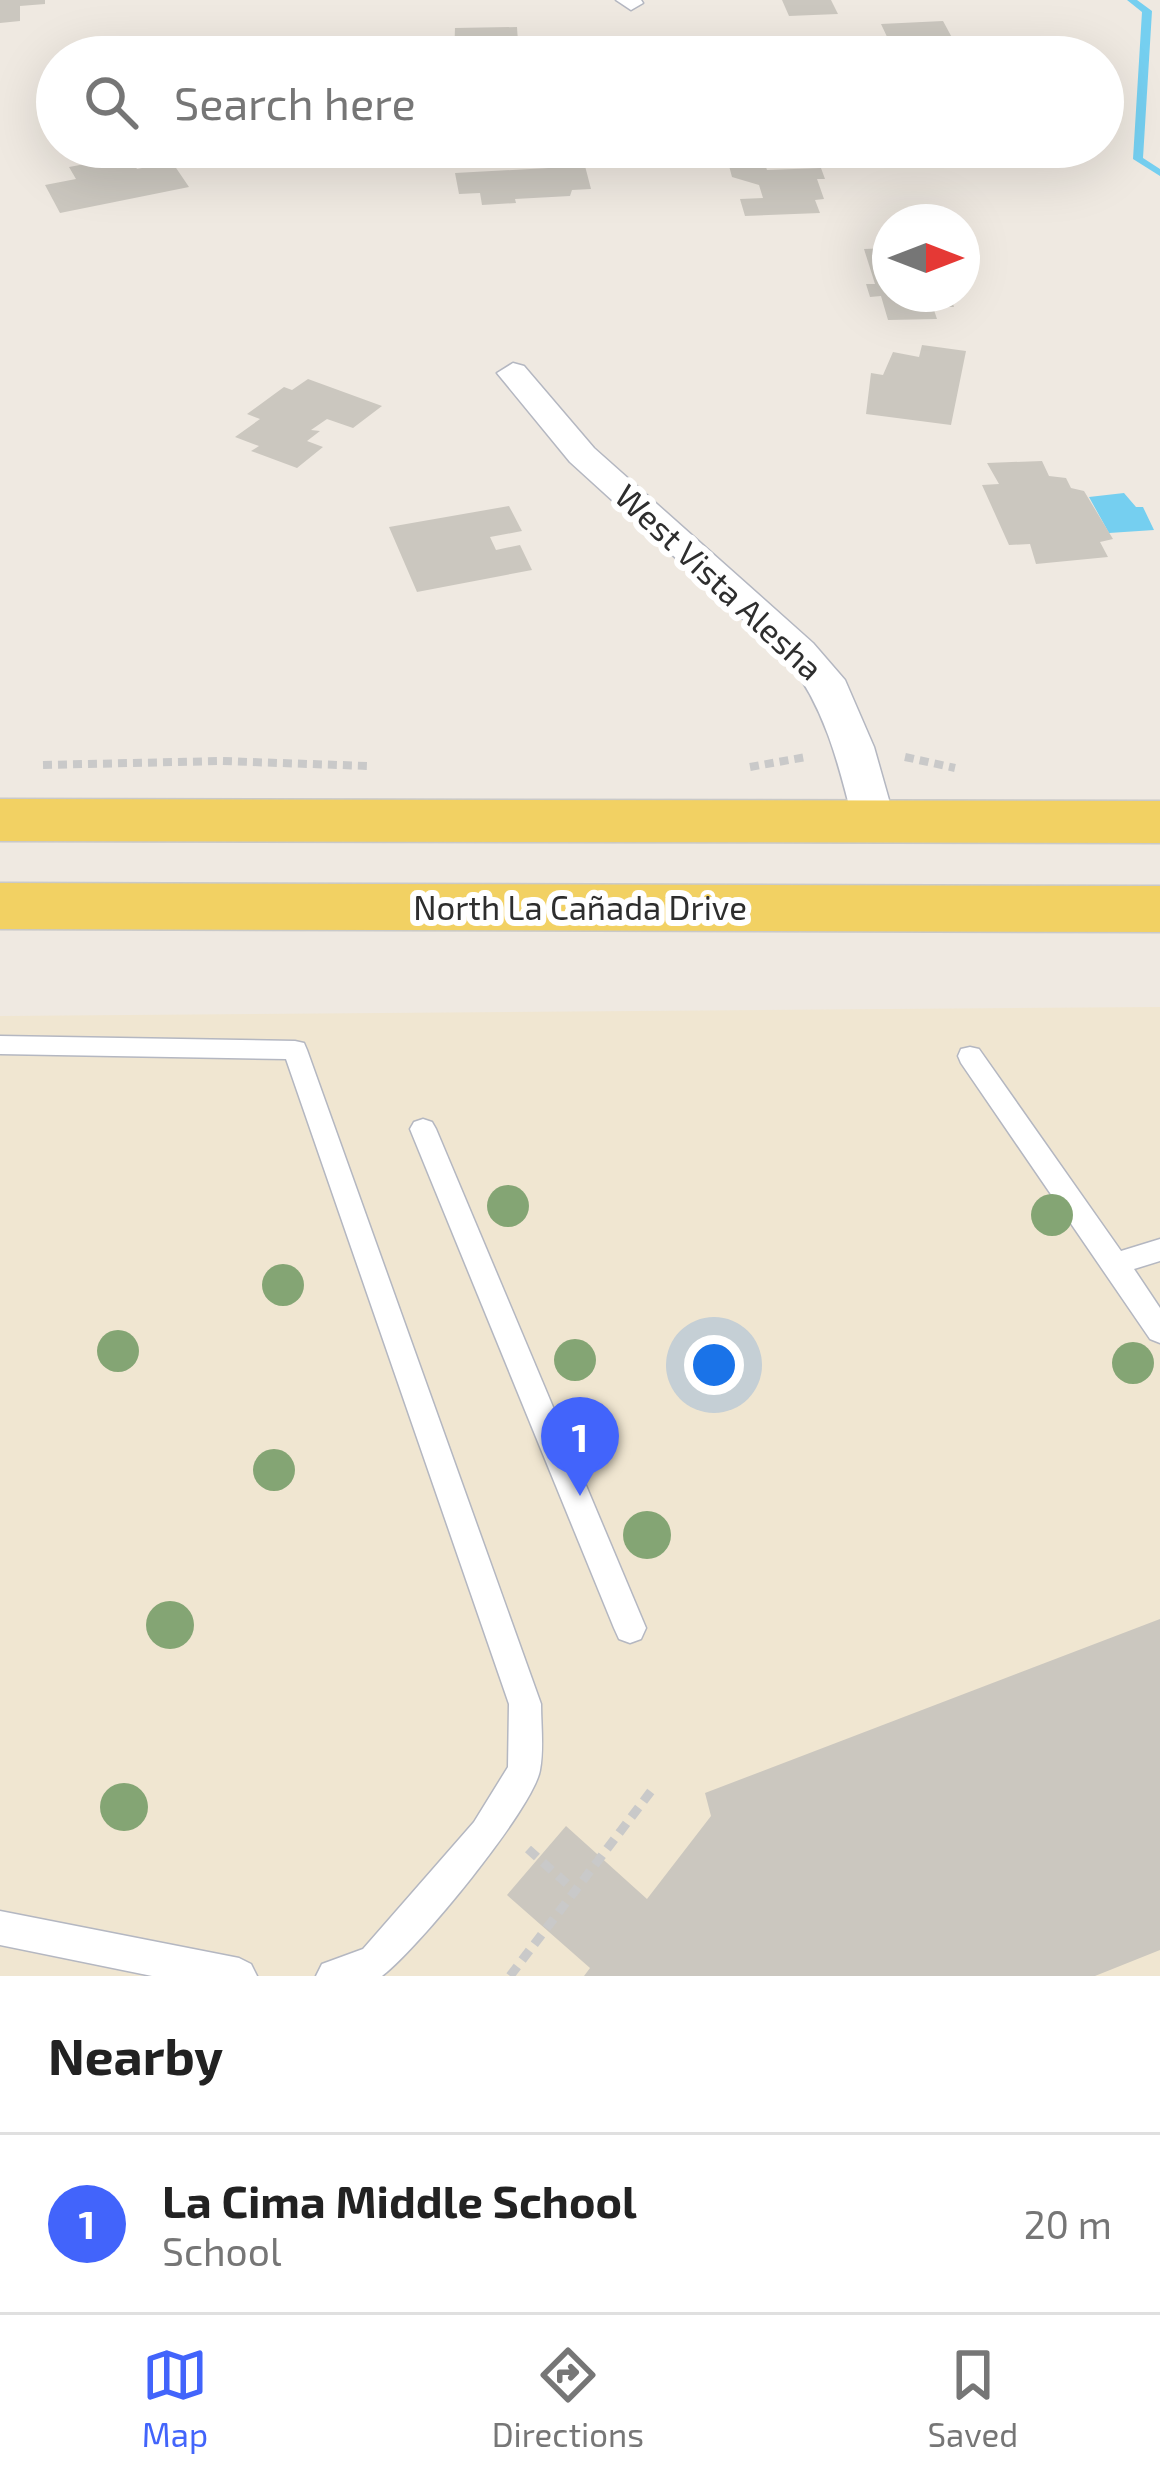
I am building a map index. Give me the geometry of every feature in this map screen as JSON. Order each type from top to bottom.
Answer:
[{"type":"main road","points":[[10,793],[874,821],[1160,822]]},
{"type":"main road","name":"North La Cañada Drive","points":[[0,906],[1160,909]]},
{"type":"street","name":"West Vista Alesha","points":[[513,373],[582,454],[800,651],[831,689],[874,821]]},
{"type":"lane","points":[[0,1045],[296,1050],[525,1704],[524,1771],[486,1834],[374,1962],[334,1976]]},
{"type":"lane","points":[[970,1056],[1160,1331]]},
{"type":"lane","points":[[423,1129],[631,1628]]},
{"type":"lane","points":[[1115,1264],[1160,1250]]},
{"type":"lane","points":[[0,1928],[239,1976]]},
{"type":"path","points":[[745,767],[812,756],[856,756],[907,757],[958,769]]},
{"type":"path","points":[[10,793],[239,761],[378,766]]},
{"type":"path","points":[[510,1976],[655,1786]]},
{"type":"path","points":[[528,1850],[575,1891]]},
{"type":"shaded area","points":[[1160,1007],[1160,1976],[0,1976],[0,1016]]},
{"type":"water","points":[[1124,493],[1136,507],[1143,507],[1154,530],[1109,533],[1089,497]]},
{"type":"building","points":[[0,0],[45,0],[45,4],[20,6],[20,21],[0,23]]},
{"type":"building","points":[[782,0],[831,0],[838,14],[789,16]]},
{"type":"building","points":[[943,21],[951,36],[887,36],[881,24]]},
{"type":"building","points":[[517,27],[518,36],[455,36],[455,28]]},
{"type":"building","points":[[70,168],[176,168],[189,187],[60,213],[45,185],[76,179]]},
{"type":"building","points":[[586,168],[591,189],[572,190],[570,196],[482,205],[480,193],[459,194],[455,173]]},
{"type":"building","points":[[730,168],[821,168],[825,179],[817,179],[824,199],[815,200],[820,213],[745,216],[740,199],[763,198],[759,185],[732,177]]},
{"type":"building","points":[[864,249],[872,249],[872,274]]},
{"type":"building","points":[[886,312],[935,312],[937,319],[888,320]]},
{"type":"building","points":[[922,345],[966,351],[951,425],[866,414],[871,373],[883,375],[893,352],[919,357]]},
{"type":"building","points":[[308,379],[382,406],[353,428],[327,419],[311,430],[320,431],[307,441],[323,447],[297,468],[251,451],[259,446],[235,437],[260,419],[247,414],[284,387],[292,390]]},
{"type":"building","points":[[1042,461],[1049,476],[1066,478],[1071,488],[1084,491],[1113,539],[1100,542],[1108,557],[1036,564],[1030,544],[1009,545],[982,485],[999,484],[987,463]]},
{"type":"building","points":[[509,506],[522,531],[490,537],[496,550],[520,545],[532,570],[417,592],[389,527]]},
{"type":"building","points":[[1160,1619],[1160,1950],[1095,1976],[584,1976],[590,1968],[507,1895],[566,1826],[647,1899],[711,1816],[705,1793]]},
{"type":"waterway","points":[[1131,0],[1147,11],[1138,159],[1160,173]]},
{"type":"place","name":"La Cima Middle School","points":[[580,1496]]}]
